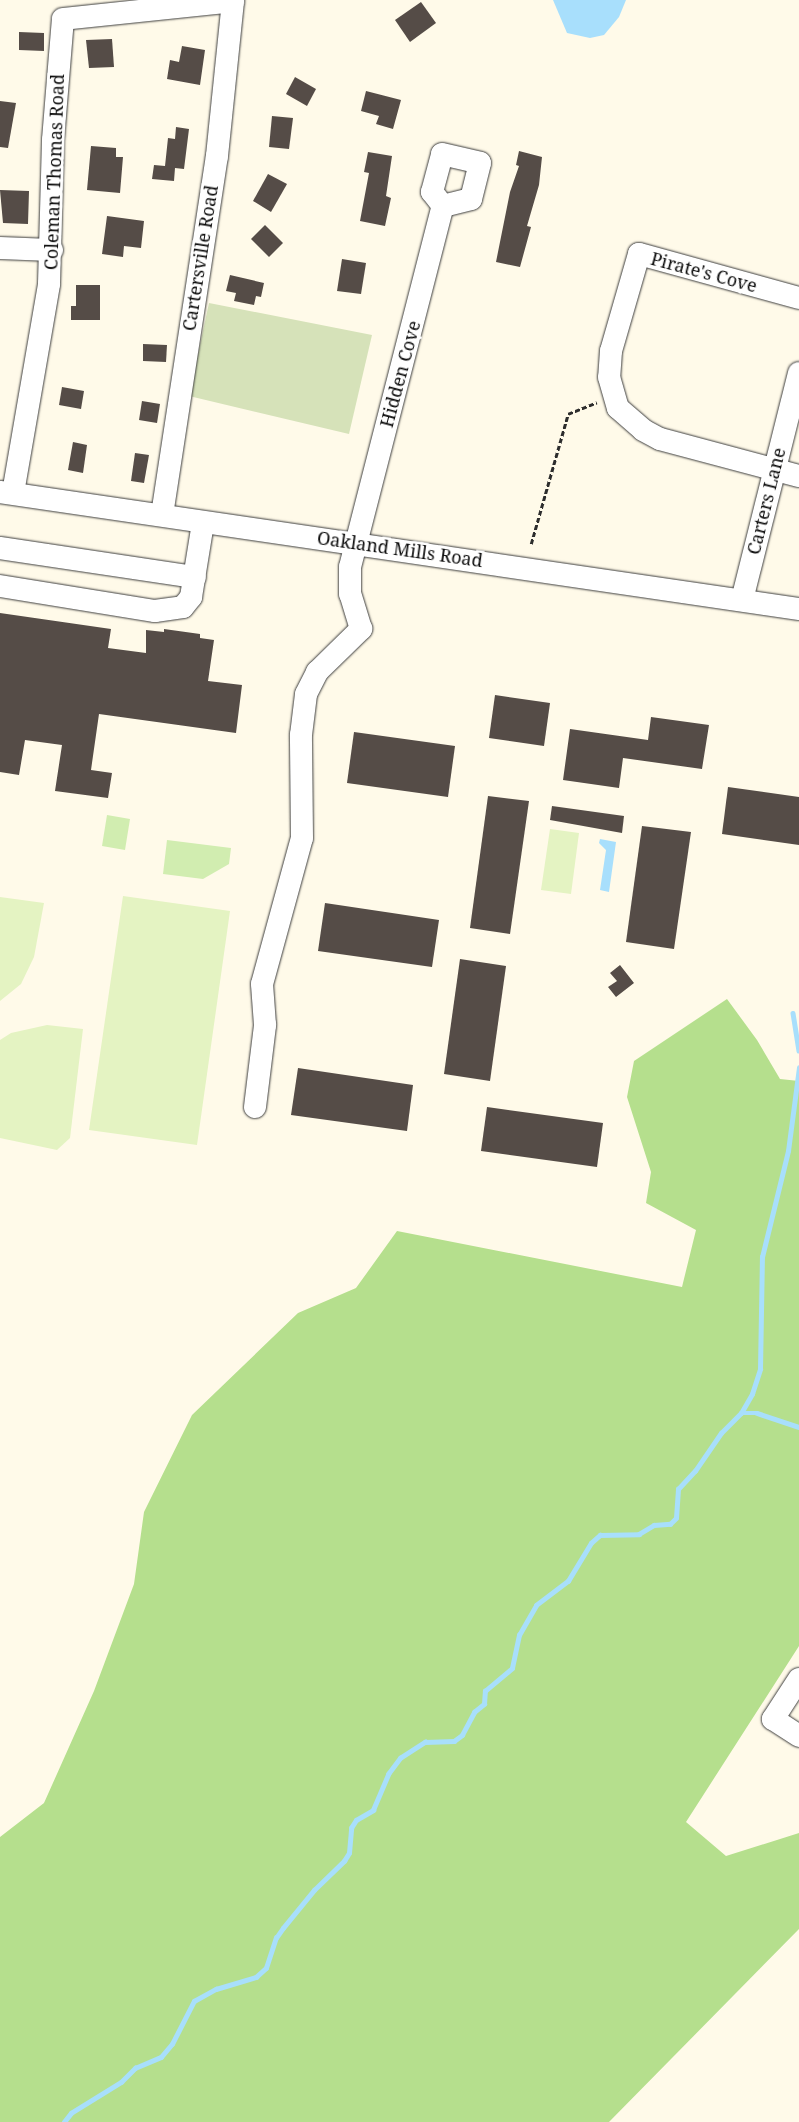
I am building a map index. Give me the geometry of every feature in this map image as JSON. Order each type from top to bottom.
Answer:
[{"type":"street","name":"Coleman Thomas Road","points":[[6,493],[47,307],[52,250],[53,140],[63,20],[233,1]]},
{"type":"street","name":"Cartersville Road","points":[[162,515],[217,156],[233,1]]},
{"type":"street","name":"Hidden Cove","points":[[255,1107],[265,1025],[262,984],[302,838],[302,712],[317,672],[361,629],[350,594],[356,542],[444,206]]},
{"type":"street","points":[[0,248],[52,250]]},
{"type":"street","name":"Pirate's Cove","points":[[799,298],[639,254],[611,351],[609,377],[612,396],[629,421],[660,439],[799,476]]},
{"type":"street","name":"Carters Lane","points":[[742,600],[799,373]]},
{"type":"street","name":"Oakland Mills Road","points":[[6,493],[162,515],[203,523],[356,542],[799,609]]},
{"type":"street","points":[[0,586],[170,611],[183,607],[191,597],[203,523]]},
{"type":"street","points":[[0,548],[195,577]]},
{"type":"street","points":[[799,1679],[773,1720],[799,1736]]},
{"type":"path","points":[[531,544],[568,414],[612,396]]},
{"type":"green space","points":[[209,303],[372,335],[349,434],[189,396]]},
{"type":"green space","points":[[107,815],[130,819],[125,850],[102,846]]},
{"type":"green space","points":[[550,829],[579,833],[571,894],[541,890]]},
{"type":"green space","points":[[167,840],[231,848],[229,864],[203,879],[163,874]]},
{"type":"green space","points":[[123,896],[230,911],[197,1145],[89,1130]]},
{"type":"green space","points":[[0,897],[44,903],[34,957],[21,984],[0,1001]]},
{"type":"green space","points":[[727,999],[757,1040],[780,1079],[799,1081],[799,1646],[686,1822],[726,1856],[799,1833],[799,1929],[609,2122],[0,2122],[0,1837],[44,1803],[94,1691],[134,1584],[144,1512],[192,1415],[298,1313],[356,1288],[397,1231],[682,1287],[696,1230],[646,1203],[651,1172],[627,1097],[634,1061]]},
{"type":"green space","points":[[47,1025],[83,1029],[70,1138],[57,1150],[0,1138],[0,1040],[11,1033]]},
{"type":"water","points":[[553,0],[626,0],[619,17],[604,35],[590,38],[567,33]]},
{"type":"water","points":[[600,839],[616,842],[609,892],[600,890],[606,850],[599,843]]},
{"type":"building","points":[[421,2],[436,23],[410,42],[395,20]]},
{"type":"building","points":[[19,32],[44,33],[44,51],[19,50]]},
{"type":"building","points":[[112,39],[114,67],[89,68],[86,40]]},
{"type":"building","points":[[182,46],[205,50],[200,85],[167,79],[170,60],[179,62]]},
{"type":"building","points":[[295,77],[316,89],[307,106],[286,94]]},
{"type":"building","points":[[366,91],[401,100],[393,129],[376,124],[379,116],[361,111]]},
{"type":"building","points":[[0,101],[16,103],[8,148],[0,147]]},
{"type":"building","points":[[272,116],[293,118],[289,149],[269,147]]},
{"type":"building","points":[[176,127],[189,129],[184,169],[175,168],[174,181],[152,179],[154,165],[165,166],[168,138],[175,139]]},
{"type":"building","points":[[91,146],[116,148],[116,157],[123,157],[120,193],[87,190]]},
{"type":"building","points":[[519,151],[542,157],[539,185],[527,226],[531,227],[520,267],[496,262],[510,192],[519,166],[516,165]]},
{"type":"building","points":[[368,152],[392,156],[386,196],[391,198],[385,226],[360,221],[369,173],[364,172]]},
{"type":"building","points":[[268,174],[287,184],[271,212],[253,201]]},
{"type":"building","points":[[0,190],[29,191],[28,224],[3,223]]},
{"type":"building","points":[[107,216],[144,221],[141,248],[124,246],[123,257],[102,254]]},
{"type":"building","points":[[265,225],[283,243],[269,257],[251,239]]},
{"type":"building","points":[[342,259],[366,263],[361,294],[337,291]]},
{"type":"building","points":[[230,275],[264,283],[261,297],[256,296],[254,305],[234,301],[236,293],[226,291]]},
{"type":"building","points":[[76,285],[100,285],[100,320],[71,320],[71,306],[76,306]]},
{"type":"building","points":[[143,344],[167,345],[166,362],[143,361]]},
{"type":"building","points":[[62,387],[84,391],[81,409],[59,405]]},
{"type":"building","points":[[142,401],[160,404],[157,423],[139,420]]},
{"type":"building","points":[[73,442],[87,445],[83,473],[68,470]]},
{"type":"building","points":[[135,453],[149,455],[144,483],[131,481]]},
{"type":"building","points":[[0,613],[111,629],[108,648],[146,653],[146,630],[164,632],[164,629],[200,634],[200,638],[214,640],[208,681],[242,685],[236,733],[99,714],[91,770],[112,773],[108,798],[55,791],[62,745],[25,740],[19,775],[0,772]]},
{"type":"building","points":[[495,695],[550,703],[544,746],[489,738]]},
{"type":"building","points":[[651,717],[709,725],[702,769],[623,758],[619,788],[563,780],[570,729],[648,740]]},
{"type":"building","points":[[354,732],[455,746],[448,797],[347,783]]},
{"type":"building","points":[[728,787],[799,797],[799,845],[722,834]]},
{"type":"building","points":[[488,796],[529,801],[510,934],[470,928]]},
{"type":"building","points":[[552,806],[624,816],[622,833],[550,820]]},
{"type":"building","points":[[642,826],[691,832],[674,949],[626,942]]},
{"type":"building","points":[[325,903],[439,920],[432,967],[318,951]]},
{"type":"building","points":[[460,959],[506,966],[490,1081],[444,1074]]},
{"type":"building","points":[[620,965],[634,983],[616,997],[608,987],[617,981],[610,973]]},
{"type":"building","points":[[298,1068],[413,1085],[407,1131],[291,1115]]},
{"type":"building","points":[[487,1107],[603,1123],[597,1167],[481,1151]]},
{"type":"waterway","points":[[793,1013],[799,1051]]},
{"type":"waterway","points":[[64,2122],[71,2113],[121,2082],[135,2068],[161,2057],[172,2044],[194,2001],[216,1989],[256,1977],[266,1968],[276,1938],[283,1928],[314,1890],[344,1861],[349,1853],[351,1828],[356,1820],[373,1810],[388,1774],[400,1758],[425,1742],[454,1741],[462,1735],[474,1712],[484,1704],[485,1691],[512,1668],[519,1635],[536,1605],[568,1581],[591,1543],[600,1535],[639,1534],[654,1525],[670,1524],[676,1518],[678,1489],[695,1471],[721,1433],[741,1413],[752,1394],[760,1369],[762,1257],[788,1151],[799,1068]]},
{"type":"waterway","points":[[741,1413],[757,1413],[799,1427]]}]
